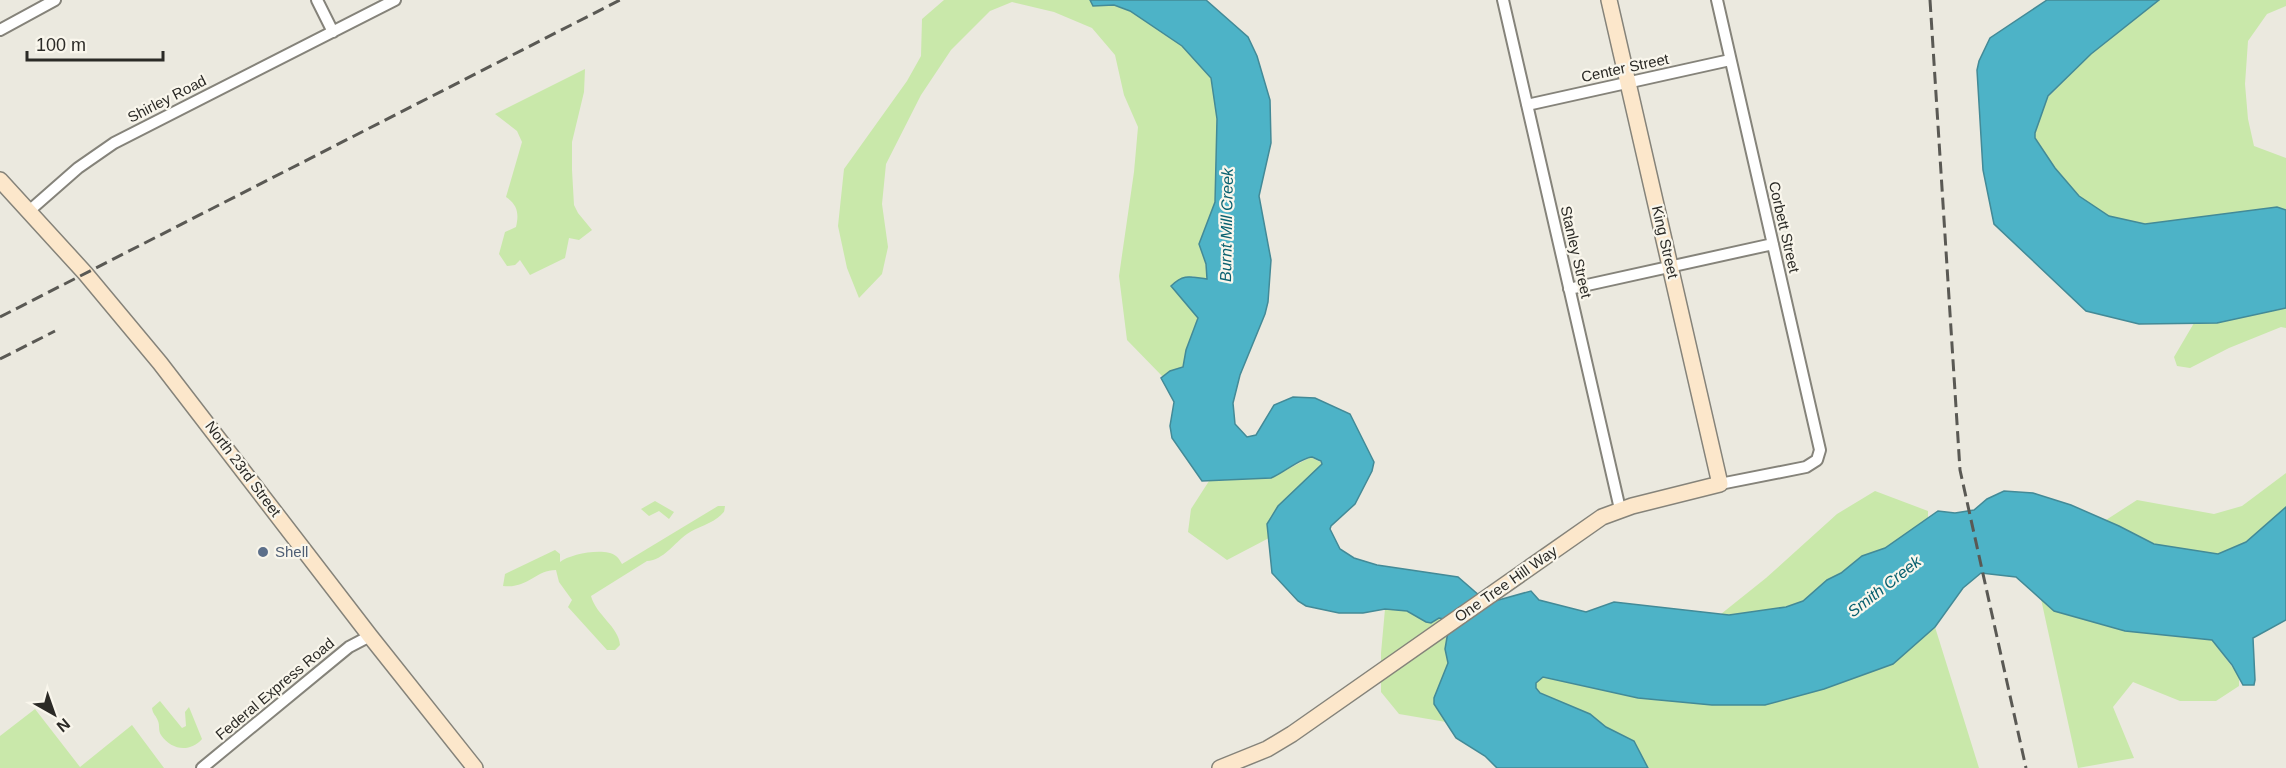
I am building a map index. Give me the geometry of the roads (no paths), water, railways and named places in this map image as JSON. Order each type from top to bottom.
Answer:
[{"type":"street","points":[[0,30],[56,0]]},
{"type":"street","points":[[317,0],[333,32]]},
{"type":"street","name":"Shirley Road","points":[[28,211],[78,168],[114,143],[395,0]]},
{"type":"street","name":"Stanley Street","points":[[1503,0],[1620,509]]},
{"type":"street","name":"King Street","points":[[1609,0],[1720,484]]},
{"type":"street","name":"Corbett Street","points":[[1717,0],[1820,450],[1817,460]]},
{"type":"street","name":"Center Street","points":[[1527,105],[1730,60]]},
{"type":"street","name":"North 23rd Street","points":[[0,180],[85,273],[160,363],[370,636],[475,768]]},
{"type":"street","points":[[1569,289],[1773,244]]},
{"type":"street","name":"One Tree Hill Way","points":[[1220,768],[1279,742],[1590,524],[1620,509],[1720,484],[1806,467],[1817,460]]},
{"type":"street","name":"Federal Express Road","points":[[202,768],[349,647],[370,636]]},
{"type":"water","points":[[1090,0],[1206,0],[1248,37],[1257,56],[1270,100],[1271,143],[1259,196],[1271,260],[1265,314],[1240,375],[1233,403],[1235,424],[1247,437],[1256,435],[1274,405],[1293,397],[1315,398],[1350,414],[1374,462],[1372,471],[1355,504],[1330,529],[1340,549],[1354,558],[1377,565],[1458,577],[1488,603],[1531,591],[1539,600],[1586,612],[1614,602],[1729,615],[1786,607],[1803,601],[1827,580],[1841,573],[1862,556],[1885,548],[1938,511],[1955,513],[1974,510],[1987,499],[2004,491],[2033,493],[2071,505],[2154,544],[2218,554],[2246,542],[2286,507],[2286,620],[2253,638],[2254,685],[2243,685],[2232,665],[2212,640],[2125,631],[2054,611],[2016,577],[1981,573],[1963,588],[1935,627],[1893,664],[1824,689],[1765,705],[1712,705],[1638,698],[1543,677],[1536,683],[1536,688],[1540,693],[1590,714],[1606,727],[1634,741],[1648,768],[1497,768],[1485,756],[1456,738],[1434,704],[1434,698],[1448,663],[1445,649],[1450,620],[1439,618],[1431,623],[1407,611],[1385,609],[1363,613],[1339,613],[1306,606],[1298,601],[1272,573],[1267,524],[1278,506],[1322,464],[1321,461],[1312,457],[1308,458],[1271,478],[1202,481],[1172,438],[1170,426],[1174,402],[1161,378],[1170,371],[1183,367],[1186,350],[1198,318],[1171,286],[1184,278],[1207,279],[1206,264],[1199,244],[1215,202],[1217,119],[1211,78],[1182,46],[1130,11],[1114,5],[1093,6]]},
{"type":"water","points":[[2047,0],[2159,0],[2091,54],[2048,96],[2035,138],[2055,168],[2079,196],[2109,216],[2145,224],[2277,207],[2286,210],[2286,308],[2217,323],[2139,324],[2086,311],[1994,224],[1983,170],[1977,70],[1979,61],[1990,38]]},
{"type":"railway","points":[[0,317],[620,0]]},
{"type":"railway","points":[[1930,0],[1960,470],[2026,768]]},
{"type":"railway","points":[[0,359],[55,331]]},
{"type":"place","name":"Shell","points":[[263,552]]},
{"type":"water label","name":"Burnt Mill Creek","points":[[1226,225]]},
{"type":"water label","name":"Smith Creek","points":[[1884,586]]}]
